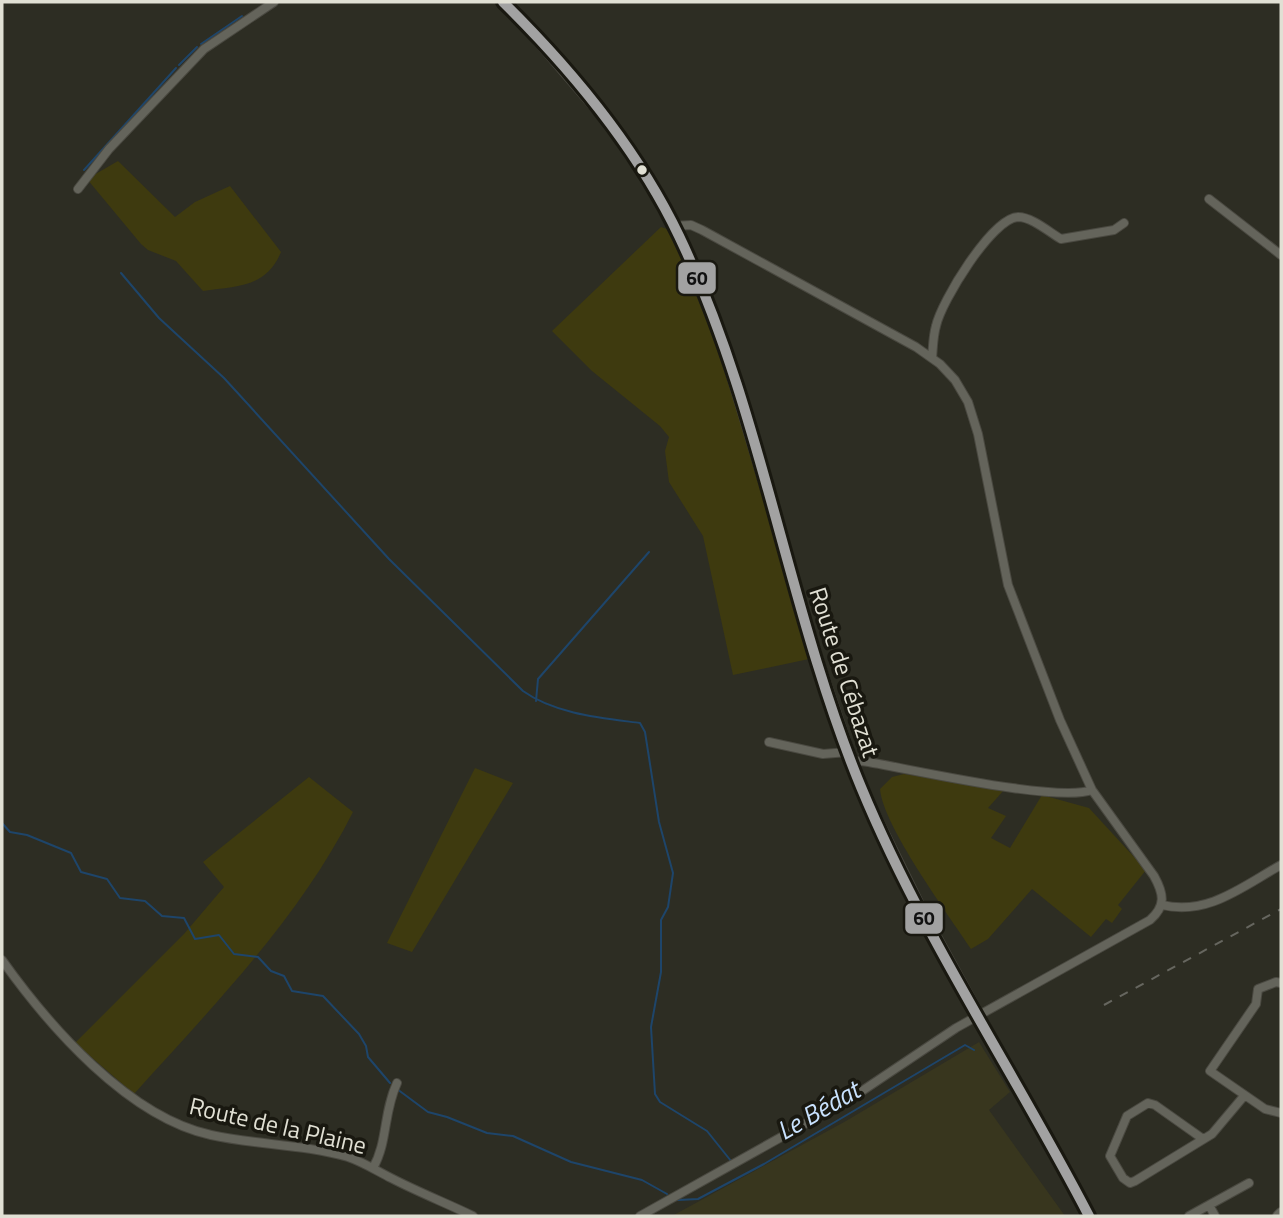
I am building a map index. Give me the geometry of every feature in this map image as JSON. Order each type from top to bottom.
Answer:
[{"type":"main road","name":"Route de Cébazat","points":[[506,4],[607,121],[648,180],[674,226],[721,339],[850,757],[894,857],[1089,1216]]},
{"type":"street","points":[[78,189],[101,159],[204,49],[274,2]]},
{"type":"street","points":[[1209,199],[1281,255]]},
{"type":"street","points":[[932,358],[936,324],[961,277],[974,254],[1006,222],[1015,217],[1026,218],[1061,239],[1114,230],[1124,223]]},
{"type":"street","points":[[640,1216],[853,1097],[980,1014],[1150,920],[1162,905],[1162,890],[1092,790],[1060,720],[1008,585],[972,413],[955,380],[932,358],[702,230],[682,224],[674,226]]},
{"type":"street","points":[[769,743],[1034,790],[1082,793],[1092,790]]},
{"type":"street","points":[[1162,905],[1176,909],[1207,905],[1281,865]]},
{"type":"street","name":"Route de la Plaine","points":[[2,960],[41,1011],[74,1046],[113,1081],[170,1119],[211,1135],[328,1152],[373,1168],[473,1216]]},
{"type":"street","points":[[1281,983],[1276,982],[1258,989],[1256,1004],[1210,1071],[1265,1109],[1281,1113]]},
{"type":"street","points":[[373,1168],[383,1148],[385,1115],[397,1083]]},
{"type":"street","points":[[1203,1139],[1148,1103],[1126,1116],[1110,1156],[1123,1178],[1130,1183],[1203,1139],[1220,1125],[1244,1096]]},
{"type":"street","points":[[1189,1216],[1249,1183]]},
{"type":"street","points":[[1209,1205],[1215,1216]]},
{"type":"shaded area","points":[[118,161],[175,217],[195,202],[230,186],[281,252],[275,264],[259,279],[249,283],[203,291],[176,261],[148,250],[141,244],[87,179]]},
{"type":"shaded area","points":[[661,227],[667,229],[690,280],[730,386],[809,659],[733,675],[703,536],[669,482],[665,451],[669,437],[660,426],[592,371],[552,331]]},
{"type":"shaded area","points":[[475,768],[513,783],[412,952],[387,943]]},
{"type":"shaded area","points":[[904,774],[1004,790],[988,808],[1006,816],[991,838],[1010,848],[1042,795],[1089,808],[1146,870],[1118,905],[1122,909],[1112,923],[1106,919],[1091,937],[1032,889],[988,939],[971,949],[904,847],[884,805],[880,789],[892,777]]},
{"type":"shaded area","points":[[309,777],[353,812],[307,889],[281,925],[224,994],[134,1094],[75,1043],[184,934],[224,887],[203,862]]},
{"type":"shaded area","points":[[979,1042],[1010,1092],[989,1110],[1065,1216],[672,1216],[846,1121]]},
{"type":"waterway","points":[[201,44],[242,16]]},
{"type":"waterway","points":[[179,65],[197,47]]},
{"type":"waterway","points":[[84,170],[176,68]]},
{"type":"waterway","points":[[121,273],[159,318],[224,378],[389,559],[523,691],[564,710],[640,723],[645,732],[659,822],[673,873],[668,907],[661,920],[661,972],[651,1027],[655,1094],[660,1102],[707,1131],[731,1161]]},
{"type":"waterway","points":[[536,701],[538,679],[649,552]]},
{"type":"waterway","name":"Le Bédat","points":[[2,823],[10,832],[27,835],[71,853],[81,872],[107,879],[120,898],[145,901],[162,916],[184,918],[195,939],[219,935],[234,954],[258,957],[271,971],[284,976],[292,991],[323,996],[359,1034],[366,1046],[368,1057],[390,1083]]},
{"type":"waterway","name":"Le Bédat","points":[[678,1200],[698,1199],[764,1164],[965,1045],[974,1050]]},
{"type":"waterway","name":"Le Bédat","points":[[397,1089],[428,1112],[487,1133],[513,1136],[571,1162],[642,1180],[667,1194]]},
{"type":"railway","points":[[1104,1005],[1281,909]]},
{"type":"transit line","name":"60","points":[[503,2],[554,55],[623,141],[662,203],[679,236],[708,303],[732,371],[813,650],[861,787],[912,897],[1089,1216]]}]
